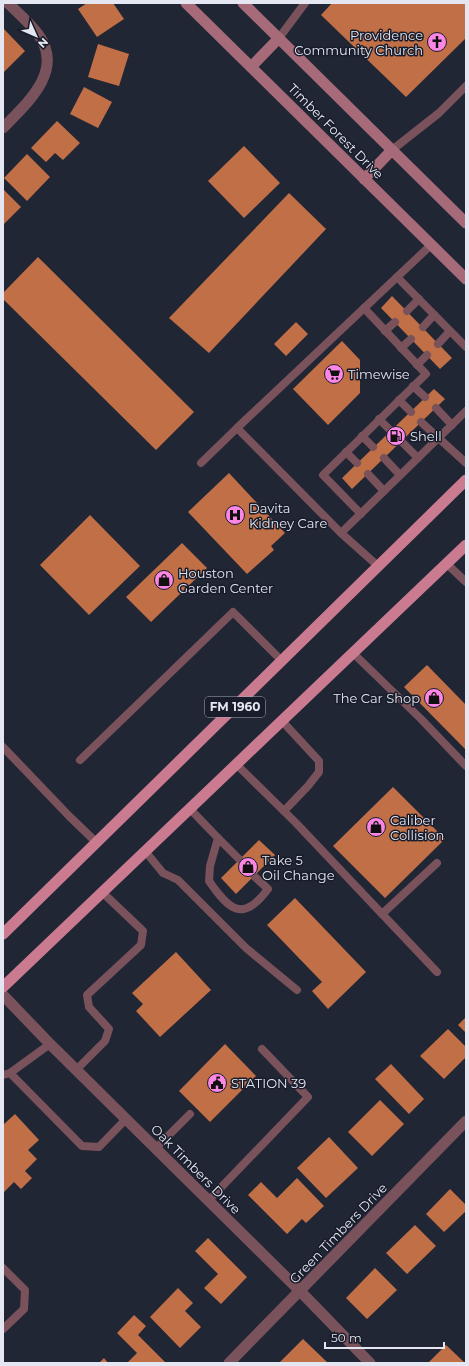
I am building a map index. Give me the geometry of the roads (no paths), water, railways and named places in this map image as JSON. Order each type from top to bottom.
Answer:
[{"type":"main road","name":"Timber Forest Drive","points":[[186,3],[466,279]]},
{"type":"main road","name":"Timber Forest Drive","points":[[243,3],[466,223]]},
{"type":"main road","points":[[251,67],[279,38]]},
{"type":"main road","points":[[364,179],[392,150]]},
{"type":"main road","name":"FM 1960","points":[[5,928],[97,843],[466,480]]},
{"type":"main road","name":"FM 1960","points":[[3,987],[466,545]]},
{"type":"street","points":[[3,128],[36,92],[44,78],[47,63],[45,49],[39,35],[8,3]]},
{"type":"street","name":"Oak Timbers Drive","points":[[3,994],[50,1044],[209,1200],[370,1363]]},
{"type":"street","name":"Green Timbers Drive","points":[[229,1363],[466,1121]]},
{"type":"lane","points":[[279,38],[304,3]]},
{"type":"lane","points":[[392,150],[439,113],[466,86]]},
{"type":"lane","points":[[201,463],[431,245]]},
{"type":"lane","points":[[397,277],[466,347]]},
{"type":"lane","points":[[407,311],[419,299]]},
{"type":"lane","points":[[361,514],[323,475],[426,374],[364,308]]},
{"type":"lane","points":[[423,328],[434,315]]},
{"type":"lane","points":[[385,331],[395,322]]},
{"type":"lane","points":[[438,344],[450,332]]},
{"type":"lane","points":[[401,348],[411,339]]},
{"type":"lane","points":[[417,365],[427,355]]},
{"type":"lane","points":[[413,386],[425,398]]},
{"type":"lane","points":[[399,400],[411,412]]},
{"type":"lane","points":[[436,408],[452,425]]},
{"type":"lane","points":[[340,533],[466,411]]},
{"type":"lane","points":[[379,419],[391,431]]},
{"type":"lane","points":[[421,422],[466,463]]},
{"type":"lane","points":[[237,428],[340,533],[378,566]]},
{"type":"lane","points":[[362,436],[373,447]]},
{"type":"lane","points":[[401,442],[418,458]]},
{"type":"lane","points":[[346,452],[357,463]]},
{"type":"lane","points":[[384,458],[400,475]]},
{"type":"lane","points":[[368,474],[384,491]]},
{"type":"lane","points":[[447,564],[466,582]]},
{"type":"lane","points":[[80,760],[233,612],[282,661]]},
{"type":"lane","points":[[353,653],[421,719],[466,766]]},
{"type":"lane","points":[[282,721],[319,761],[319,772],[284,811]]},
{"type":"lane","points":[[3,747],[97,843]]},
{"type":"lane","points":[[236,764],[284,811],[437,972]]},
{"type":"lane","points":[[190,809],[239,859]]},
{"type":"lane","points":[[218,838],[210,866],[209,881],[228,904],[236,910],[247,908],[259,901],[268,889],[255,877]]},
{"type":"lane","points":[[145,852],[163,873],[178,880],[246,948],[297,990]]},
{"type":"lane","points":[[382,914],[437,863]]},
{"type":"lane","points":[[76,1070],[105,1041],[109,1029],[89,1007],[87,996],[141,945],[143,931],[102,892]]},
{"type":"lane","points":[[50,1044],[6,1074],[82,1146],[99,1147],[126,1119]]},
{"type":"lane","points":[[209,1200],[308,1097],[262,1049]]},
{"type":"lane","points":[[156,1148],[190,1114]]},
{"type":"lane","points":[[3,1268],[25,1290],[24,1309],[3,1329]]},
{"type":"place","name":"Providence Community Church","points":[[437,42]]},
{"type":"place","name":"Timewise","points":[[334,374]]},
{"type":"place","name":"Shell","points":[[396,436]]},
{"type":"place","name":"Davita Kidney Care","points":[[235,515]]},
{"type":"place","name":"Houston Garden Center","points":[[164,580]]},
{"type":"place","name":"The Car Shop","points":[[434,698]]},
{"type":"place","name":"Caliber Collision","points":[[376,827]]},
{"type":"place","name":"Take 5 Oil Change","points":[[248,867]]},
{"type":"place","name":"STATION 39","points":[[217,1083]]}]
